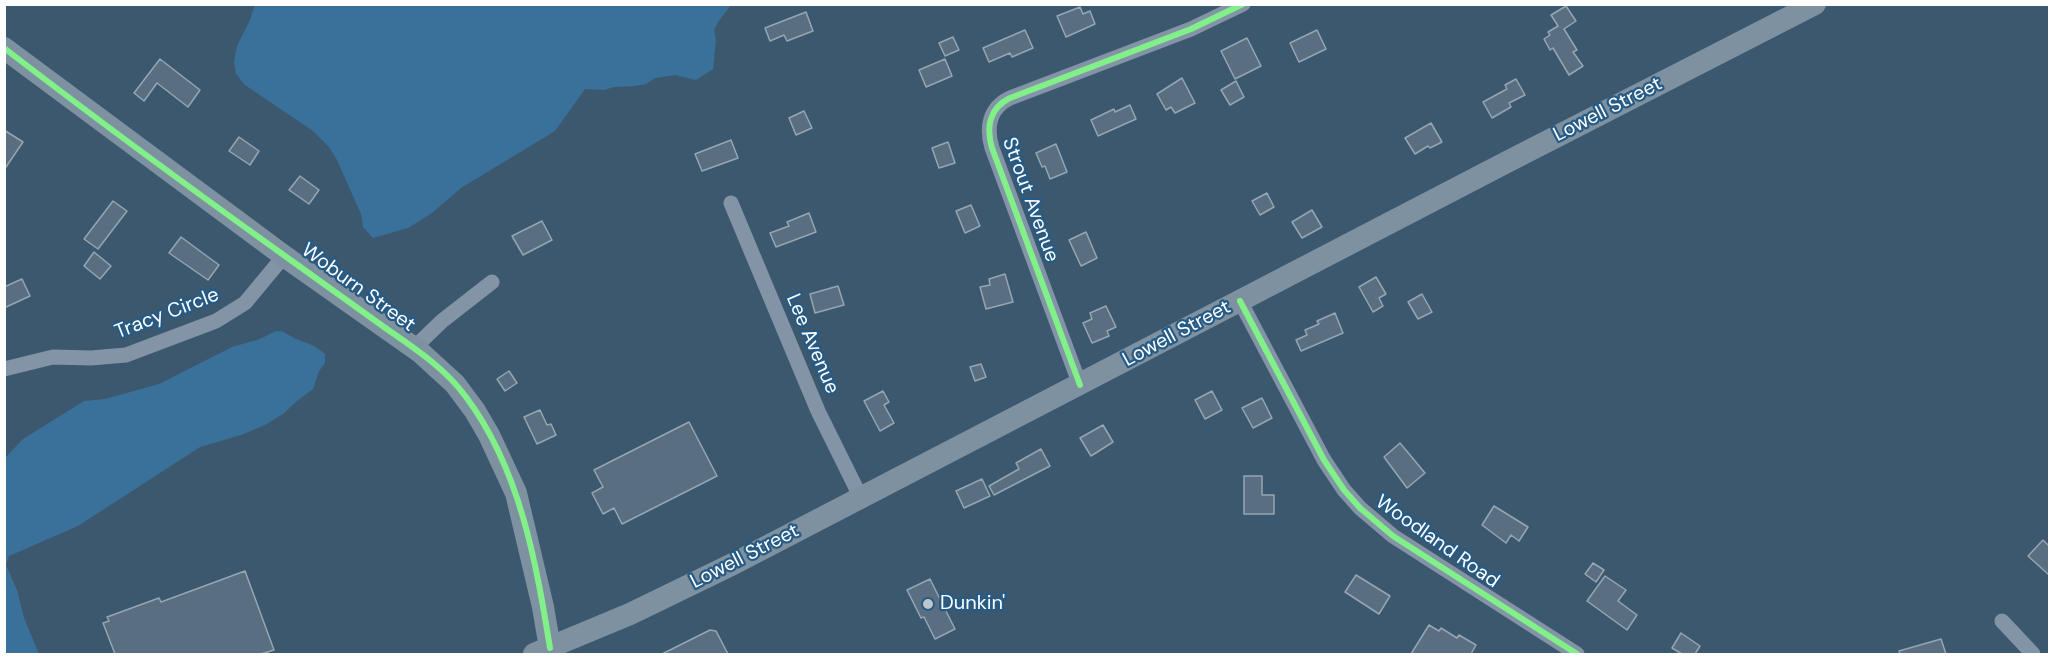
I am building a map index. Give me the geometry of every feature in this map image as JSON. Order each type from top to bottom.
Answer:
[{"type":"main road","name":"Lowell Street","points":[[545,652],[630,614],[861,498],[1815,4]]},
{"type":"main road","name":"Woburn Street","points":[[4,48],[284,256],[414,348],[443,372],[467,398],[504,466],[523,515],[543,607],[545,652]]},
{"type":"street","name":"Strout Avenue","points":[[1080,385],[992,148],[988,129],[992,115],[997,107],[1007,99],[1191,29],[1243,4]]},
{"type":"street","name":"Lee Avenue","points":[[731,203],[809,391],[861,498]]},
{"type":"street","name":"Tracy Circle","points":[[4,369],[53,357],[97,358],[126,354],[216,321],[245,303],[284,256]]},
{"type":"street","points":[[414,348],[442,321],[492,282]]},
{"type":"street","name":"Woodland Road","points":[[1240,301],[1324,460],[1344,490],[1360,508],[1393,536],[1577,654]]},
{"type":"street","points":[[2002,621],[2033,654]]},
{"type":"shaded area","points":[[255,4],[731,5],[714,30],[716,40],[713,69],[696,80],[675,75],[655,78],[646,84],[635,86],[604,90],[585,89],[555,131],[461,188],[432,213],[408,228],[373,238],[363,227],[361,214],[329,147],[313,131],[245,85],[236,74],[234,61],[237,46]]},
{"type":"shaded area","points":[[276,331],[284,332],[325,354],[325,363],[319,371],[313,389],[283,414],[265,425],[200,447],[78,526],[9,556],[6,565],[39,654],[5,654],[5,458],[23,439],[84,401],[105,399],[159,384],[232,347],[260,339]]},
{"type":"building","points":[[1566,6],[1576,21],[1564,29],[1577,50],[1573,52],[1583,66],[1569,75],[1553,48],[1550,50],[1544,39],[1550,35],[1548,32],[1558,26],[1551,15]]},
{"type":"building","points":[[1080,7],[1083,14],[1090,11],[1095,24],[1066,37],[1057,16]]},
{"type":"building","points":[[806,12],[813,31],[787,41],[784,35],[770,41],[765,28]]},
{"type":"building","points":[[1025,30],[1033,48],[1012,57],[1010,53],[989,62],[983,48]]},
{"type":"building","points":[[1317,30],[1326,49],[1299,62],[1290,43]]},
{"type":"building","points":[[953,37],[959,50],[945,56],[939,43]]},
{"type":"building","points":[[1247,38],[1261,66],[1235,79],[1221,51]]},
{"type":"building","points":[[160,59],[200,90],[188,107],[157,83],[144,101],[134,93]]},
{"type":"building","points":[[945,59],[952,76],[926,87],[919,70]]},
{"type":"building","points":[[1182,78],[1195,103],[1175,113],[1171,107],[1166,110],[1157,94]]},
{"type":"building","points":[[1516,79],[1525,95],[1509,103],[1511,107],[1492,118],[1483,102],[1507,89],[1505,85]]},
{"type":"building","points":[[1236,81],[1244,97],[1230,105],[1221,90]]},
{"type":"building","points":[[1130,105],[1136,119],[1098,136],[1091,120],[1114,109],[1115,112]]},
{"type":"building","points":[[804,111],[812,128],[796,135],[789,118]]},
{"type":"building","points":[[1431,123],[1442,142],[1430,148],[1428,146],[1415,154],[1405,138]]},
{"type":"building","points":[[4,130],[23,142],[4,170]]},
{"type":"building","points":[[239,137],[259,151],[250,165],[229,151]]},
{"type":"building","points":[[731,140],[738,158],[702,171],[695,154]]},
{"type":"building","points":[[948,142],[955,163],[939,168],[932,148]]},
{"type":"building","points":[[1056,144],[1067,172],[1050,179],[1036,153]]},
{"type":"building","points":[[300,176],[319,190],[309,204],[289,190]]},
{"type":"building","points":[[1267,193],[1274,207],[1260,215],[1252,201]]},
{"type":"building","points":[[113,201],[127,211],[98,249],[84,239]]},
{"type":"building","points":[[971,205],[980,226],[965,233],[956,211]]},
{"type":"building","points":[[1312,210],[1322,227],[1302,238],[1292,222]]},
{"type":"building","points":[[809,213],[816,232],[776,247],[770,233],[789,226],[787,222]]},
{"type":"building","points":[[542,221],[552,240],[523,255],[512,236]]},
{"type":"building","points":[[1086,232],[1097,258],[1081,266],[1069,240]]},
{"type":"building","points":[[181,237],[219,265],[208,280],[169,253]]},
{"type":"building","points":[[94,252],[111,266],[100,279],[84,266]]},
{"type":"building","points":[[1005,274],[1013,302],[986,309],[980,287],[990,285],[989,279]]},
{"type":"building","points":[[1376,277],[1386,294],[1379,298],[1383,306],[1373,312],[1359,287]]},
{"type":"building","points":[[22,279],[30,296],[4,308],[4,287]]},
{"type":"building","points":[[838,286],[844,305],[815,313],[810,294]]},
{"type":"building","points":[[1422,294],[1432,312],[1418,319],[1408,302]]},
{"type":"building","points":[[1106,306],[1116,327],[1107,331],[1109,336],[1092,343],[1083,323],[1092,319],[1090,313]]},
{"type":"building","points":[[1335,313],[1343,333],[1301,351],[1296,340],[1307,335],[1305,330],[1319,324],[1317,321]]},
{"type":"building","points":[[981,364],[986,377],[975,381],[970,367]]},
{"type":"building","points":[[509,371],[517,383],[505,391],[497,379]]},
{"type":"building","points":[[883,391],[889,402],[884,405],[894,423],[880,431],[864,401]]},
{"type":"building","points":[[1212,391],[1222,410],[1205,419],[1195,400]]},
{"type":"building","points":[[1262,398],[1272,418],[1253,428],[1242,408]]},
{"type":"building","points":[[540,410],[547,425],[551,424],[556,435],[537,444],[524,417]]},
{"type":"building","points":[[689,422],[717,476],[622,524],[614,508],[603,514],[592,493],[603,487],[594,470]]},
{"type":"building","points":[[1103,425],[1113,442],[1091,456],[1080,438]]},
{"type":"building","points":[[1400,443],[1425,473],[1407,488],[1384,457]]},
{"type":"building","points":[[1041,449],[1050,466],[994,495],[989,486],[1019,469],[1016,463]]},
{"type":"building","points":[[1244,476],[1262,476],[1262,495],[1274,495],[1274,514],[1244,514]]},
{"type":"building","points":[[982,479],[990,496],[964,508],[956,491]]},
{"type":"building","points":[[1494,506],[1528,527],[1519,541],[1511,535],[1506,543],[1482,525]]},
{"type":"building","points":[[2043,540],[2049,546],[2049,575],[2028,556]]},
{"type":"building","points":[[1593,563],[1604,570],[1596,582],[1585,574]]},
{"type":"building","points":[[245,571],[274,650],[261,654],[115,654],[103,623],[109,621],[107,617],[159,598],[161,602]]},
{"type":"building","points":[[1356,575],[1390,596],[1379,614],[1345,592]]},
{"type":"building","points":[[1605,576],[1626,590],[1618,601],[1637,615],[1627,630],[1587,601]]},
{"type":"building","name":"Dunkin'","points":[[930,579],[955,629],[935,639],[907,590]]},
{"type":"building","points":[[1429,625],[1439,631],[1441,628],[1457,638],[1459,635],[1476,645],[1471,654],[1411,654]]},
{"type":"building","points":[[710,630],[716,631],[728,654],[662,654]]},
{"type":"building","points":[[1681,633],[1700,646],[1695,654],[1682,654],[1672,648]]},
{"type":"building","points":[[1941,639],[1946,654],[1900,654],[1899,651]]},
{"type":"cycle path","points":[[1080,385],[992,148],[989,133],[993,113],[997,107],[1010,98],[1191,29],[1243,4]]},
{"type":"cycle path","points":[[4,48],[179,179],[418,351],[449,377],[485,425],[513,485],[532,550],[550,648]]},
{"type":"cycle path","points":[[1240,301],[1324,460],[1344,490],[1360,508],[1393,536],[1577,654]]},
{"type":"place","name":"Dunkin'","points":[[928,604]]}]
